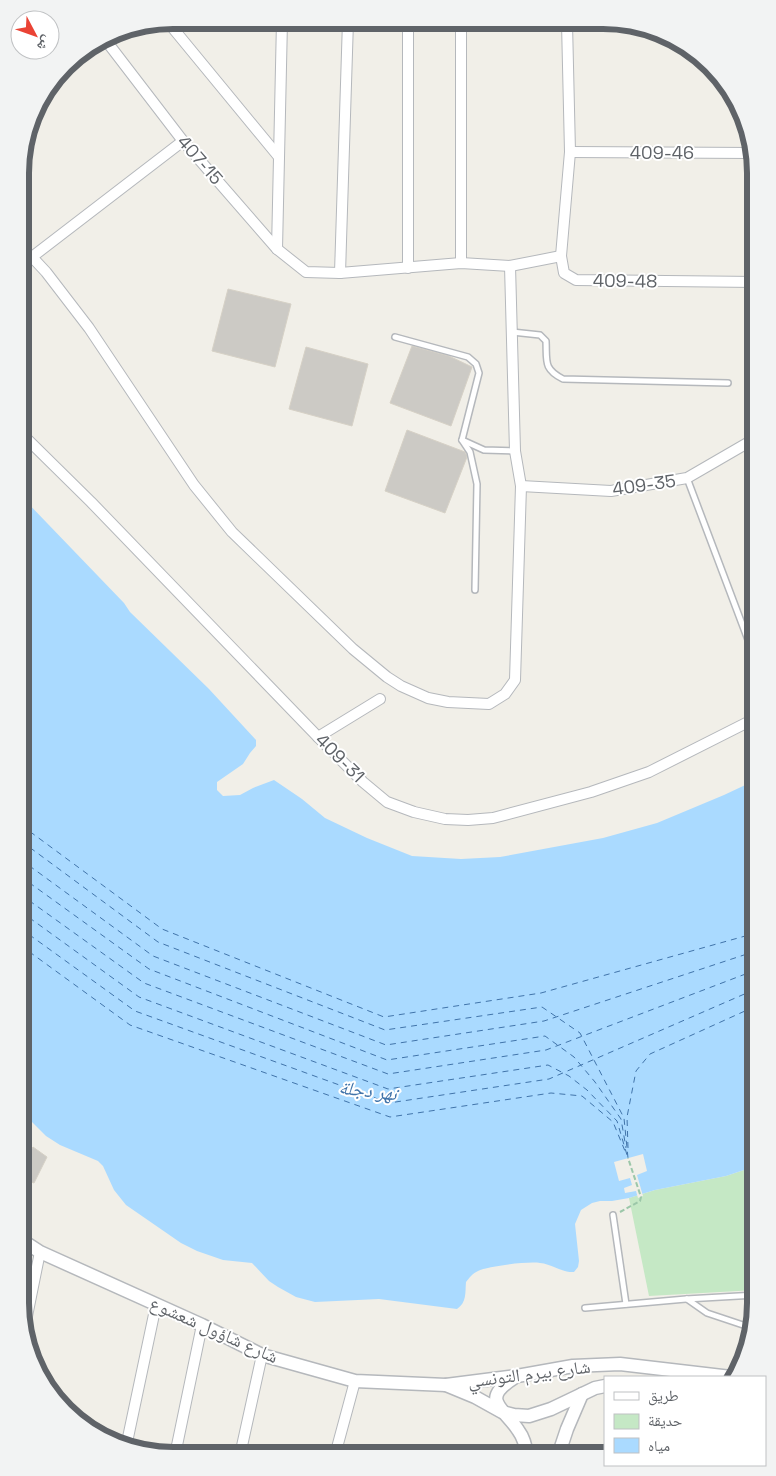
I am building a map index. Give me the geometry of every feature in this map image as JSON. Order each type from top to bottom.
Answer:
[{"type":"street","points":[[174,29],[279,157]]},
{"type":"street","points":[[277,249],[282,29]]},
{"type":"street","points":[[348,29],[340,274],[461,263],[510,266],[560,256],[570,152],[567,29]]},
{"type":"street","points":[[408,29],[408,268]]},
{"type":"street","points":[[461,29],[461,263]]},
{"type":"street","name":"407-15","points":[[109,44],[183,142],[277,249],[306,272],[340,274]]},
{"type":"street","points":[[32,257],[183,142]]},
{"type":"street","name":"409-46","points":[[570,152],[745,153]]},
{"type":"street","points":[[29,255],[46,272],[89,328],[194,485],[232,532],[353,649],[387,677],[401,686],[428,698],[448,702],[489,704],[505,694],[515,680],[521,486],[515,452],[510,266]]},
{"type":"street","name":"409-48","points":[[560,256],[564,273],[576,280],[747,282]]},
{"type":"street","name":"409-31","points":[[29,441],[91,502],[318,737],[363,782],[388,802],[414,812],[445,819],[493,818],[583,794],[649,772],[747,723]]},
{"type":"street","name":"409-35","points":[[521,486],[612,491],[687,478],[747,443]]},
{"type":"street","points":[[318,737],[380,699]]},
{"type":"street","name":"شارع شاؤول شعشوع","points":[[29,1245],[40,1252],[202,1325],[262,1355],[355,1381],[446,1385],[475,1397],[502,1412]]},
{"type":"street","points":[[29,1305],[40,1252]]},
{"type":"street","points":[[127,1440],[156,1305]]},
{"type":"street","points":[[177,1447],[202,1325]]},
{"type":"street","points":[[242,1447],[262,1355]]},
{"type":"street","name":"شارع بيرم التونسي","points":[[446,1385],[517,1376],[574,1366],[620,1364],[722,1376]]},
{"type":"street","points":[[517,1376],[501,1387],[498,1392],[497,1403],[502,1412],[521,1433],[526,1447]]},
{"type":"street","points":[[337,1447],[355,1381]]},
{"type":"street","name":"شارع بيرم التونسي","points":[[502,1412],[529,1416],[551,1409],[582,1394],[604,1386]]},
{"type":"street","points":[[561,1447],[582,1394]]},
{"type":"lane","points":[[512,332],[540,335],[546,341],[548,368],[552,374],[563,379],[728,383]]},
{"type":"lane","points":[[395,337],[468,357],[476,364],[479,373],[462,440],[470,452],[477,484],[475,590]]},
{"type":"lane","points":[[462,440],[484,450],[515,452]]},
{"type":"lane","points":[[687,478],[747,637]]},
{"type":"lane","points":[[613,1215],[626,1304]]},
{"type":"lane","points":[[585,1308],[747,1296]]},
{"type":"lane","points":[[686,1299],[706,1313],[745,1326]]},
{"type":"path","points":[[613,1215],[640,1201],[628,1158]]},
{"type":"green space","points":[[747,1169],[747,1291],[649,1296],[629,1198],[655,1190],[726,1176]]},
{"type":"water","name":"نهر دجلة","points":[[29,504],[124,603],[130,612],[209,689],[256,740],[256,746],[243,764],[217,782],[217,790],[223,796],[240,795],[274,780],[325,818],[367,838],[412,856],[461,859],[500,857],[603,838],[657,823],[747,784],[747,1169],[726,1176],[655,1190],[629,1198],[592,1203],[581,1210],[575,1224],[579,1261],[578,1267],[574,1272],[535,1263],[509,1264],[483,1269],[474,1273],[466,1282],[464,1300],[457,1309],[379,1299],[315,1302],[296,1297],[278,1287],[269,1281],[252,1263],[223,1260],[181,1243],[126,1205],[114,1190],[103,1166],[98,1161],[60,1145],[46,1136],[29,1119]]},
{"type":"pier","points":[[643,1154],[647,1171],[637,1175],[643,1196],[638,1198],[636,1191],[625,1193],[624,1188],[632,1185],[630,1178],[619,1181],[614,1162]]},
{"type":"building","points":[[228,289],[291,304],[275,367],[212,351]]},
{"type":"building","points":[[412,346],[449,356],[472,367],[451,426],[390,403]]},
{"type":"building","points":[[306,347],[368,364],[352,426],[289,409]]},
{"type":"building","points":[[407,430],[466,454],[467,457],[445,513],[385,491]]},
{"type":"building","points":[[33,1147],[47,1157],[34,1183],[29,1181],[29,1153]]},
{"type":"ferry route","points":[[29,831],[162,929],[384,1017],[541,993],[747,936]]},
{"type":"ferry route","points":[[29,847],[158,942],[385,1030],[542,1007],[580,1033],[624,1118],[628,1158]]},
{"type":"ferry route","points":[[29,866],[153,956],[386,1045],[544,1021],[747,954]]},
{"type":"ferry route","points":[[29,882],[149,969],[387,1060],[545,1036],[574,1057],[595,1082],[621,1119],[626,1148]]},
{"type":"ferry route","points":[[29,900],[144,983],[388,1074],[546,1050],[747,973]]},
{"type":"ferry route","points":[[29,918],[139,997],[388,1089],[548,1065],[569,1076],[587,1090],[617,1121],[627,1155]]},
{"type":"ferry route","points":[[29,934],[135,1011],[389,1103],[549,1079],[747,993]]},
{"type":"ferry route","points":[[29,952],[130,1025],[390,1117],[551,1093],[582,1096],[613,1122],[625,1151]]},
{"type":"ferry route","points":[[628,1148],[627,1117],[636,1071],[650,1054],[747,1010]]}]
